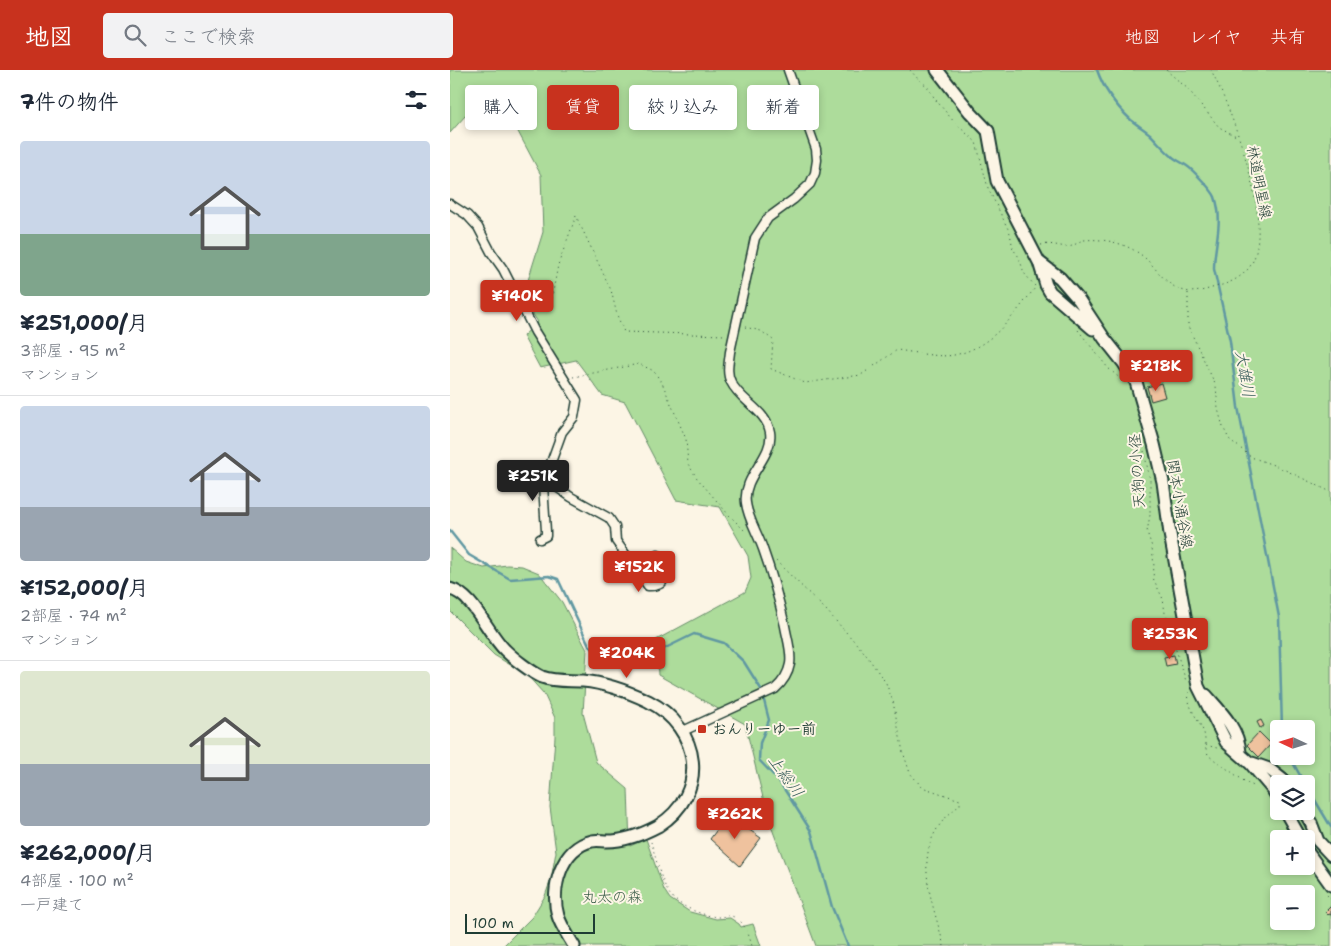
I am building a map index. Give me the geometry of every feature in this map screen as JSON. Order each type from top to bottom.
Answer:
[{"type":"main road","name":"関本小涌谷線","points":[[937,70],[988,132],[997,181],[1039,262],[1067,285],[1136,382],[1163,482],[1194,689],[1226,742],[1231,748],[1240,752],[1270,786]]},
{"type":"main road","name":"関本小涌谷線","points":[[1039,262],[1039,282],[1046,286],[1050,292],[1104,338]]},
{"type":"main road","points":[[450,589],[455,590],[467,600],[504,650],[540,676],[548,679],[586,681],[615,688],[649,702],[668,714],[683,731],[691,747],[692,774],[687,795],[676,811],[657,826],[647,831],[627,838],[593,841],[580,846],[569,856],[557,877],[556,902],[558,917],[574,946]]},
{"type":"main road","name":"関本小涌谷線","points":[[1250,763],[1269,769],[1277,775]]},
{"type":"main road","points":[[1310,820],[1318,841],[1331,855]]},
{"type":"main road","points":[[1315,862],[1331,884]]},
{"type":"street","points":[[683,731],[775,689],[784,681],[790,663],[789,646],[778,599],[763,548],[746,504],[747,485],[770,440],[770,431],[762,415],[730,382],[728,368],[733,336],[755,238],[768,218],[810,184],[818,160],[816,149],[788,70]]},
{"type":"street","points":[[450,204],[467,215],[478,227],[491,252],[503,269],[535,332],[577,400],[574,417],[562,432],[543,485],[546,536],[540,539]]},
{"type":"street","points":[[545,479],[571,497],[609,518],[615,527],[616,541],[648,586],[655,586],[665,577],[665,569],[658,556]]},
{"type":"path","points":[[736,324],[761,331],[773,340],[771,369],[805,383],[861,375],[897,350],[953,356],[981,346],[1004,326],[1039,282],[1024,274],[1010,234],[988,188],[976,142],[958,127],[927,86],[918,80],[910,70]]},
{"type":"path","points":[[1166,70],[1188,90],[1219,127],[1240,137]]},
{"type":"path","name":"林道明星線","points":[[1188,292],[1229,283],[1249,268],[1256,252],[1258,225],[1240,137],[1222,90],[1211,70]]},
{"type":"path","points":[[524,310],[542,310],[548,307],[551,302],[558,265],[576,216],[612,290],[617,315],[624,332],[733,336]]},
{"type":"path","points":[[1031,246],[1050,243],[1069,247],[1082,240],[1099,240],[1123,245],[1135,250],[1146,259],[1175,289],[1188,292],[1188,326],[1216,386],[1218,409],[1223,427],[1229,439],[1251,457],[1279,467],[1331,492]]},
{"type":"path","points":[[1076,328],[1108,368],[1127,386]]},
{"type":"path","points":[[563,379],[640,364],[654,371],[663,385],[686,439],[688,464],[697,478],[749,535]]},
{"type":"path","name":"天狗の小径","points":[[1144,449],[1150,480],[1150,515],[1147,532],[1152,547],[1153,578],[1163,599],[1165,613],[1172,627],[1175,647],[1186,682]]},
{"type":"path","points":[[763,548],[826,610],[864,652],[886,683],[893,702],[903,752],[910,773],[922,787],[960,800],[960,805],[948,813],[934,830],[927,849],[926,868],[944,946]]},
{"type":"path","points":[[1194,689],[1188,702],[1202,728],[1206,751],[1209,756],[1247,783],[1258,788]]},
{"type":"path","points":[[647,831],[671,896],[686,908],[719,917],[734,917],[742,922],[746,928],[752,946]]},
{"type":"green space","points":[[450,70],[1331,70],[1331,946],[816,946],[768,818],[745,724],[658,675],[656,640],[745,592],[751,578],[748,556],[720,507],[676,500],[625,402],[602,395],[576,360],[540,368],[523,336],[538,322],[527,305],[525,290],[543,232],[541,175],[517,130],[537,130],[537,85],[465,85],[465,116],[450,133]]},
{"type":"green space","name":"丸太の森","points":[[450,548],[466,562],[484,568],[507,565],[522,566],[539,573],[562,602],[587,650],[583,713],[596,762],[628,789],[630,846],[646,839],[664,890],[670,899],[690,912],[716,919],[730,918],[741,927],[753,924],[761,946],[503,946],[532,917],[545,896],[551,879],[556,852],[550,807],[555,718],[544,694],[527,675],[494,655],[450,611]]},
{"type":"building","points":[[1167,371],[1169,379],[1161,381],[1159,373]]},
{"type":"building","points":[[1161,383],[1165,397],[1151,401],[1147,387]]},
{"type":"building","points":[[1174,655],[1176,664],[1166,666],[1164,657]]},
{"type":"building","points":[[1261,720],[1264,726],[1260,728],[1257,722]]},
{"type":"building","points":[[1259,732],[1270,743],[1259,757],[1247,745]]},
{"type":"building","points":[[728,815],[761,838],[740,866],[710,839]]},
{"type":"building","points":[[1331,906],[1331,915],[1328,915],[1325,912]]},
{"type":"waterway","name":"大雄川","points":[[1097,70],[1107,91],[1120,109],[1150,134],[1171,155],[1194,172],[1213,194],[1218,207],[1219,225],[1214,269],[1230,341],[1238,407],[1279,617],[1282,720]]},
{"type":"waterway","name":"上総川","points":[[450,531],[469,555],[510,579],[549,576],[558,579],[589,645],[602,657],[637,662],[694,634],[724,643],[744,662],[761,689],[769,720],[760,743],[759,760],[779,781],[811,831],[832,907],[848,946]]},
{"type":"waterway","name":"大雄川","points":[[1294,765],[1300,775]]},
{"type":"waterway","name":"大雄川","points":[[1315,800],[1331,827]]},
{"type":"place","name":"おんりーゆー前","points":[[702,729]]}]
